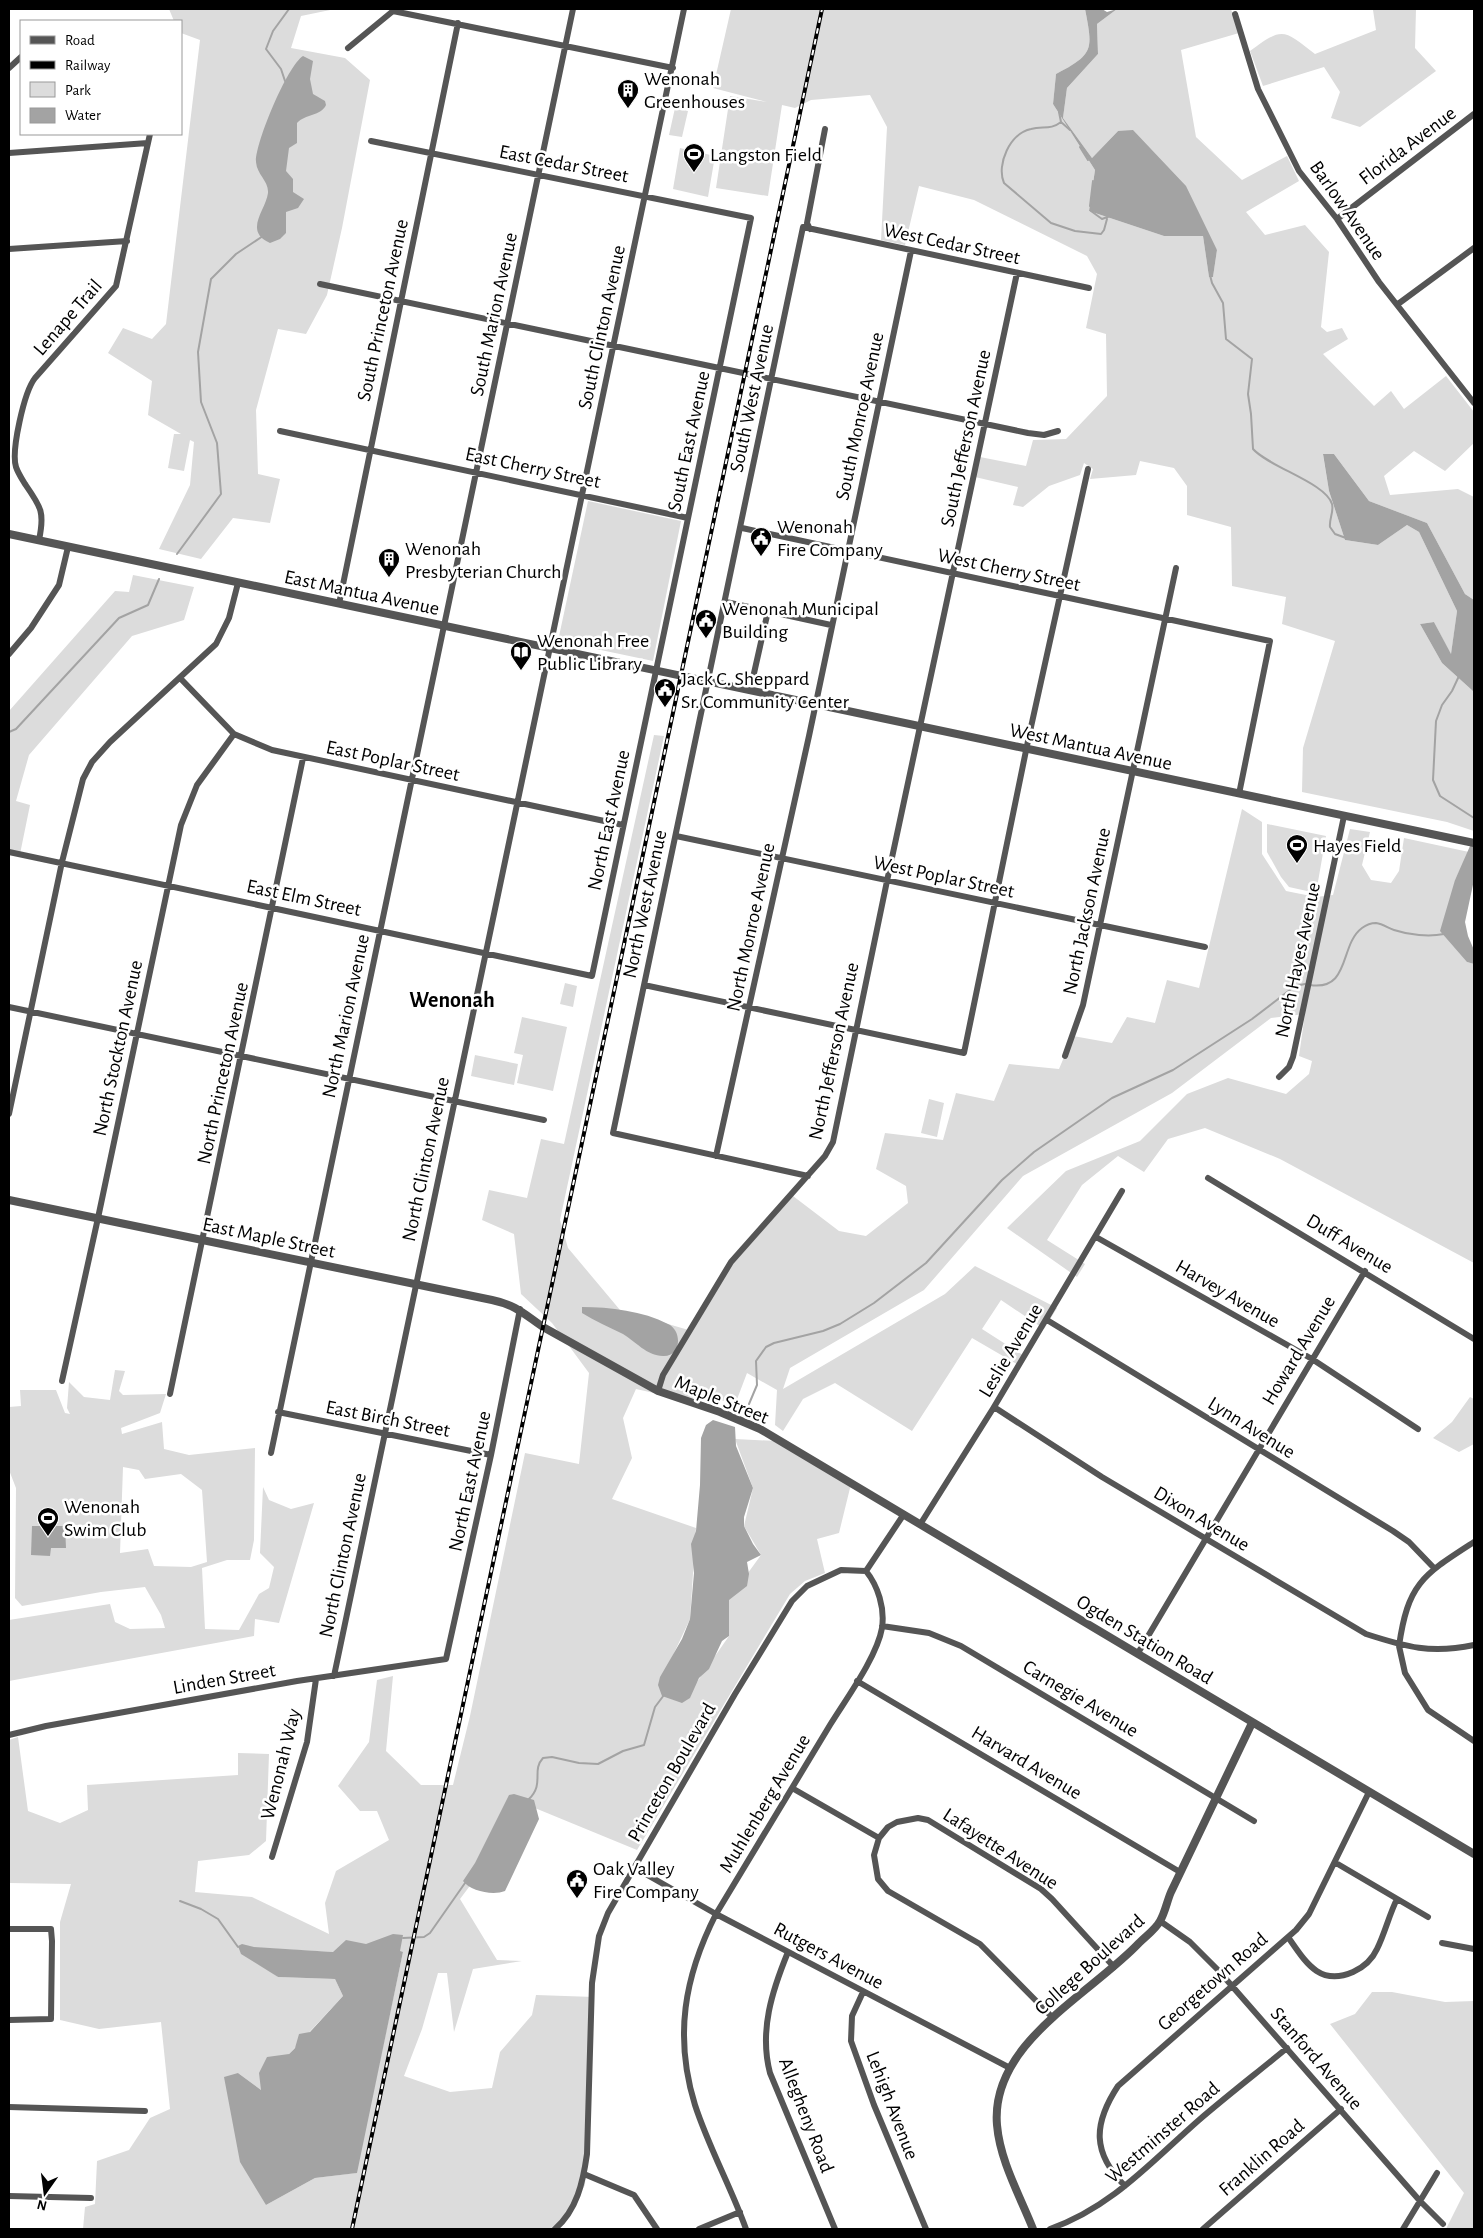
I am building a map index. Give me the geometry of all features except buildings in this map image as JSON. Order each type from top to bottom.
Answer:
[{"type":"street","name":"South Marion Avenue","points":[[444,626],[573,9]]},
{"type":"street","name":"South Clinton Avenue","points":[[549,648],[644,196],[686,10]]},
{"type":"street","points":[[348,48],[393,11],[673,68]]},
{"type":"street","name":"Barlow Avenue","points":[[1235,14],[1258,89],[1299,171],[1337,220],[1379,282],[1474,403]]},
{"type":"street","name":"South Princeton Avenue","points":[[339,604],[458,24]]},
{"type":"street","points":[[9,68],[20,58]]},
{"type":"street","name":"Florida Avenue","points":[[1337,220],[1474,114]]},
{"type":"street","points":[[810,229],[807,223],[824,130]]},
{"type":"street","name":"Lenape Trail","points":[[38,540],[42,519],[41,506],[18,473],[15,460],[28,389],[35,378],[116,286],[150,135]]},
{"type":"street","name":"East Cedar Street","points":[[371,141],[751,218]]},
{"type":"street","points":[[9,153],[148,143]]},
{"type":"street","name":"South East Avenue","points":[[656,671],[751,218]]},
{"type":"street","name":"South West Avenue","points":[[708,682],[742,528],[803,228],[810,229]]},
{"type":"street","name":"West Cedar Street","points":[[810,229],[1089,288]]},
{"type":"street","points":[[9,249],[126,241]]},
{"type":"street","points":[[1398,304],[1474,248]]},
{"type":"street","name":"South Monroe Avenue","points":[[815,704],[911,251]]},
{"type":"street","name":"South Jefferson Avenue","points":[[921,727],[1017,273]]},
{"type":"street","points":[[320,284],[359,290],[985,424],[1044,435],[1058,430]]},
{"type":"street","name":"East Cherry Street","points":[[280,431],[688,518]]},
{"type":"street","points":[[644,985],[856,1028],[964,1053],[1026,749],[1088,469]]},
{"type":"street","name":"West Cherry Street","points":[[742,528],[1270,642],[1239,794]]},
{"type":"street","name":"East Mantua Avenue","points":[[9,534],[708,682]]},
{"type":"street","points":[[9,654],[31,628],[59,586],[68,547]]},
{"type":"street","name":"North Jackson Avenue","points":[[1065,1056],[1083,1005],[1176,568]]},
{"type":"street","points":[[9,1114],[62,862],[83,779],[92,762],[110,742],[181,679],[216,644],[229,618],[238,583]]},
{"type":"street","points":[[726,602],[831,625]]},
{"type":"street","points":[[750,691],[768,611]]},
{"type":"street","name":"North Marion Avenue","points":[[271,1453],[410,780],[444,626]]},
{"type":"street","name":"North Clinton Avenue","points":[[334,1676],[549,648]]},
{"type":"street","name":"North East Avenue","points":[[592,976],[656,671]]},
{"type":"street","name":"East Poplar Street","points":[[181,679],[234,734],[258,745],[303,758],[623,825]]},
{"type":"street","name":"West Mantua Avenue","points":[[708,682],[1471,843]]},
{"type":"street","name":"North West Avenue","points":[[708,682],[613,1133],[716,1156]]},
{"type":"street","name":"North Monroe Avenue","points":[[716,1156],[815,704]]},
{"type":"street","name":"North Jefferson Avenue","points":[[658,1391],[663,1375],[731,1262],[808,1176],[834,1142],[886,881],[921,727]]},
{"type":"street","name":"North Stockton Avenue","points":[[62,1381],[168,885],[188,803],[197,785],[234,734]]},
{"type":"street","name":"North Princeton Avenue","points":[[170,1394],[303,758]]},
{"type":"street","name":"North Hayes Avenue","points":[[1280,1077],[1289,1067],[1294,1057],[1344,816]]},
{"type":"street","name":"West Poplar Street","points":[[676,836],[1206,947]]},
{"type":"street","name":"East Elm Street","points":[[9,852],[273,906],[592,976]]},
{"type":"street","points":[[9,1007],[544,1120]]},
{"type":"street","points":[[716,1156],[808,1176]]},
{"type":"street","name":"Duff Avenue","points":[[1208,1178],[1365,1271],[1474,1339]]},
{"type":"street","name":"Leslie Avenue","points":[[921,1523],[1047,1320],[1122,1191]]},
{"type":"street","name":"East Maple Street","points":[[9,1200],[506,1303],[520,1309]]},
{"type":"street","name":"Harvey Avenue","points":[[1096,1237],[1312,1359],[1418,1429]]},
{"type":"street","name":"Howard Avenue","points":[[1138,1653],[1365,1271]]},
{"type":"street","name":"North East Avenue","points":[[446,1659],[491,1455],[520,1309]]},
{"type":"street","name":"Maple Street","points":[[520,1309],[526,1316],[543,1327],[658,1391],[741,1420],[800,1452]]},
{"type":"street","name":"Lynn Avenue","points":[[1047,1320],[1409,1542],[1434,1568]]},
{"type":"street","name":"Dixon Avenue","points":[[994,1407],[1102,1477],[1366,1634],[1399,1646],[1446,1650],[1474,1645]]},
{"type":"street","name":"East Birch Street","points":[[278,1412],[491,1455]]},
{"type":"street","name":"Ogden Station Road","points":[[800,1452],[1474,1854]]},
{"type":"street","points":[[866,1571],[904,1514]]},
{"type":"street","points":[[1474,1542],[1434,1568],[1419,1582],[1413,1592],[1403,1621],[1399,1646],[1405,1673],[1428,1710],[1474,1741]]},
{"type":"street","name":"Princeton Boulevard","points":[[555,2229],[570,2211],[584,2174],[587,2154],[592,1983],[602,1925],[735,1694],[795,1598],[807,1586],[841,1570],[866,1571]]},
{"type":"street","name":"Muhlenberg Avenue","points":[[746,2229],[696,2106],[683,2042],[690,1978],[705,1936],[716,1914],[857,1680],[878,1639],[882,1626],[880,1599],[875,1582],[866,1571]]},
{"type":"street","name":"Carnegie Avenue","points":[[882,1626],[929,1633],[961,1646],[1254,1821]]},
{"type":"street","name":"Linden Street","points":[[9,1735],[46,1726],[316,1679],[446,1659]]},
{"type":"street","name":"Wenonah Way","points":[[272,1857],[307,1742],[316,1679]]},
{"type":"street","name":"Harvard Avenue","points":[[857,1680],[1180,1872]]},
{"type":"street","name":"College Boulevard","points":[[1033,2229],[1008,2167],[998,2134],[997,2123],[1000,2098],[1010,2068],[1022,2049],[1053,2018],[1114,1967],[1160,1921],[1180,1872],[1252,1723]]},
{"type":"street","points":[[792,1788],[879,1838],[874,1855],[874,1868],[881,1884],[901,1899],[980,1944],[1053,2018]]},
{"type":"street","name":"Georgetown Road","points":[[1125,2186],[1110,2170],[1102,2152],[1099,2133],[1101,2118],[1109,2100],[1118,2086],[1288,1936],[1309,1914],[1336,1863],[1369,1792]]},
{"type":"street","name":"Lafayette Avenue","points":[[879,1838],[888,1827],[897,1822],[918,1818],[928,1820],[1041,1889],[1114,1967]]},
{"type":"street","points":[[1336,1863],[1428,1918]]},
{"type":"street","name":"Rutgers Avenue","points":[[635,1868],[716,1914],[1010,2068]]},
{"type":"street","points":[[1288,1936],[1315,1971],[1329,1978],[1348,1974],[1365,1966],[1377,1950],[1397,1899]]},
{"type":"street","name":"Stanford Avenue","points":[[1160,1921],[1190,1942],[1232,1986],[1420,2201],[1444,2224]]},
{"type":"street","points":[[9,1929],[52,1929],[51,2019],[9,2020]]},
{"type":"street","points":[[1442,1942],[1474,1949]]},
{"type":"street","name":"Allegheny Road","points":[[788,1952],[775,1984],[767,2022],[766,2054],[770,2073],[835,2229]]},
{"type":"street","name":"Lehigh Avenue","points":[[863,1992],[852,2016],[850,2041],[874,2105],[926,2229]]},
{"type":"street","name":"Westminster Road","points":[[1050,2229],[1098,2207],[1125,2186],[1200,2119],[1287,2048]]},
{"type":"street","points":[[9,2106],[145,2111]]},
{"type":"street","name":"Franklin Road","points":[[1203,2229],[1341,2109]]},
{"type":"street","points":[[1403,2229],[1437,2172]]},
{"type":"street","points":[[584,2174],[634,2195],[657,2229]]},
{"type":"street","points":[[9,2196],[91,2198]]},
{"type":"street","points":[[699,2229],[740,2212]]},
{"type":"green space","points":[[169,9],[335,9],[301,16],[291,48],[345,58],[370,80],[342,228],[327,295],[306,334],[278,329],[256,410],[258,474],[280,479],[270,523],[233,518],[201,559],[159,549],[190,485],[194,442],[190,440],[184,471],[168,468],[174,434],[181,434],[148,415],[152,381],[108,353],[123,328],[152,339],[166,324],[200,40],[182,33],[182,20],[174,20]]},
{"type":"green space","points":[[731,9],[1085,9],[1089,34],[1088,49],[1078,61],[1056,74],[1053,104],[1095,170],[1089,211],[1164,236],[1203,236],[1209,277],[1213,277],[1217,250],[1118,131],[1092,158],[1063,118],[1067,88],[1098,54],[1097,24],[1117,9],[1231,9],[1239,33],[1181,50],[1196,137],[1242,180],[1287,156],[1299,181],[1246,212],[1265,235],[1305,225],[1329,252],[1321,327],[1327,332],[1342,328],[1348,339],[1323,354],[1374,406],[1391,391],[1404,409],[1446,376],[1474,412],[1474,443],[1445,471],[1414,451],[1384,476],[1390,495],[1458,489],[1474,497],[1474,600],[1465,594],[1427,523],[1369,501],[1334,454],[1323,455],[1329,491],[1345,540],[1378,545],[1407,525],[1419,532],[1457,611],[1451,655],[1434,622],[1420,624],[1442,663],[1474,692],[1474,831],[1447,822],[1302,792],[1303,748],[1335,641],[1282,624],[1286,597],[1232,586],[1231,527],[1187,515],[1187,486],[1174,468],[1140,461],[1136,475],[1090,479],[1093,469],[1084,463],[1080,475],[1049,486],[1023,507],[1013,505],[1018,487],[975,477],[980,457],[1026,466],[1033,440],[1066,439],[1107,396],[1106,334],[1086,328],[1097,274],[1087,256],[974,200],[919,186],[905,245],[881,240],[887,127],[870,95],[811,100],[795,108],[782,105],[768,196],[716,188],[730,96],[767,102],[713,88]]},
{"type":"green space","points":[[1370,9],[1416,9],[1415,48],[1436,71],[1360,127],[1331,118],[1340,92],[1324,67],[1263,86],[1250,51],[1261,43],[1283,34],[1290,36],[1315,54],[1376,30],[1373,10]]},
{"type":"green space","points":[[675,108],[688,111],[682,137],[669,135]]},
{"type":"green space","name":"Langston Field","points":[[680,148],[715,156],[708,197],[673,189]]},
{"type":"green space","points":[[588,501],[681,521],[653,661],[558,641]]},
{"type":"green space","points":[[133,575],[194,587],[184,620],[132,636],[29,755],[16,801],[30,805],[20,854],[9,851],[9,711],[115,591],[129,592]]},
{"type":"green space","points":[[654,735],[664,736],[560,1220],[568,1248],[620,1310],[692,1331],[737,1255],[793,1196],[839,1231],[866,1236],[908,1203],[906,1186],[876,1169],[885,1133],[943,1140],[956,1093],[994,1101],[1009,1064],[1059,1069],[1073,1036],[1112,1043],[1127,1017],[1155,1023],[1167,980],[1199,988],[1242,809],[1262,822],[1262,854],[1286,891],[1316,897],[1333,895],[1350,829],[1370,832],[1362,865],[1371,880],[1391,883],[1399,871],[1404,838],[1469,852],[1455,880],[1467,962],[1474,964],[1474,1263],[1280,1159],[1205,1128],[1168,1139],[1144,1172],[1118,1156],[1082,1185],[1047,1240],[1085,1264],[1077,1277],[1007,1228],[1066,1171],[1140,1141],[1187,1094],[1228,1078],[1286,1094],[1309,1074],[1312,1061],[1299,1056],[1305,1014],[1271,1018],[1172,1093],[1023,1176],[924,1290],[790,1368],[783,1389],[945,1294],[975,1266],[1057,1308],[1044,1329],[1001,1300],[982,1329],[1026,1357],[1020,1366],[972,1338],[912,1431],[835,1383],[803,1399],[783,1431],[775,1425],[777,1390],[747,1373],[736,1402],[663,1395],[636,1389],[623,1418],[632,1458],[612,1499],[696,1528],[690,1619],[659,1685],[683,1702],[729,1636],[729,1599],[761,1555],[744,1526],[753,1488],[735,1439],[777,1441],[851,1484],[839,1533],[817,1539],[825,1573],[805,1581],[790,1594],[637,1850],[530,1806],[460,1899],[497,1960],[522,1961],[473,1969],[454,2032],[447,1973],[438,1973],[422,2029],[404,2076],[450,2092],[492,2088],[500,2052],[532,2015],[536,1995],[594,1997],[585,2185],[558,2229],[83,2229],[85,2207],[95,2204],[97,2161],[129,2150],[150,2118],[170,2109],[161,2022],[99,2029],[60,2020],[60,1922],[71,1884],[9,1883],[9,1740],[18,1737],[28,1811],[60,1823],[88,1810],[87,1785],[238,1775],[238,1753],[269,1754],[266,1841],[249,1855],[198,1861],[195,1892],[252,1897],[329,1934],[325,1903],[336,1871],[389,1840],[377,1811],[360,1811],[338,1786],[369,1742],[377,1680],[393,1676],[386,1751],[421,1785],[453,1785],[470,1716],[525,1453],[579,1464],[589,1373],[552,1323],[521,1294],[514,1234],[482,1220],[489,1190],[527,1198],[541,1139],[564,1144]],"holes":[[[239,1947],[333,1952],[403,1952],[356,2173],[315,2178],[266,2205],[238,2073],[261,2090],[289,2054],[343,1996],[335,1979],[278,1977]]]},
{"type":"green space","name":"Hayes Field","points":[[1267,824],[1326,836],[1316,893],[1289,887],[1281,877],[1267,852]]},
{"type":"green space","points":[[565,983],[577,986],[573,1007],[560,1004]]},
{"type":"green space","points":[[522,1017],[567,1027],[553,1091],[517,1083],[523,1055],[514,1053]]},
{"type":"green space","points":[[475,1055],[518,1064],[514,1085],[471,1076]]},
{"type":"green space","points":[[929,1099],[944,1103],[937,1137],[921,1133]]},
{"type":"green space","points":[[115,1370],[125,1371],[119,1391],[123,1395],[166,1394],[160,1413],[121,1428],[122,1434],[162,1422],[164,1449],[189,1455],[255,1448],[254,1540],[250,1560],[227,1560],[202,1568],[205,1629],[239,1630],[259,1594],[269,1588],[274,1567],[260,1553],[263,1487],[269,1500],[291,1509],[314,1503],[279,1623],[255,1619],[254,1636],[9,1681],[9,1620],[110,1604],[115,1622],[130,1629],[165,1628],[161,1615],[145,1587],[101,1592],[22,1606],[15,1598],[16,1488],[9,1470],[9,1407],[21,1406],[20,1390],[56,1390],[65,1413],[70,1414],[67,1408],[69,1382],[84,1397],[110,1400]],"holes":[[[123,1467],[139,1470],[145,1479],[181,1474],[202,1490],[207,1562],[191,1567],[154,1566],[148,1549],[120,1553]]]},
{"type":"green space","points":[[1470,1397],[1474,1399],[1474,1444],[1459,1452],[1433,1438],[1452,1422]]},
{"type":"green space","points":[[1372,1992],[1392,1992],[1445,2002],[1474,2001],[1474,2229],[1446,2229],[1464,2193],[1330,2024],[1355,2014]]},
{"type":"water","points":[[1085,9],[1102,9],[1107,12],[1117,9],[1097,24],[1098,54],[1067,88],[1063,118],[1092,158],[1118,131],[1133,130],[1186,186],[1217,250],[1213,277],[1209,277],[1203,236],[1164,236],[1089,211],[1095,170],[1053,104],[1056,74],[1078,61],[1088,49],[1089,34]]},
{"type":"water","points":[[303,56],[313,61],[310,79],[313,94],[325,101],[326,105],[324,109],[297,123],[297,143],[289,148],[286,171],[293,179],[293,192],[304,199],[298,208],[286,212],[286,233],[280,239],[270,243],[258,233],[258,220],[268,189],[258,171],[257,153],[266,123],[281,89],[296,63]]},
{"type":"water","points":[[1323,454],[1334,454],[1369,501],[1427,523],[1465,594],[1474,600],[1474,692],[1442,663],[1420,624],[1434,622],[1451,654],[1457,611],[1419,532],[1407,525],[1378,545],[1345,540],[1329,491]]},
{"type":"water","points":[[1474,837],[1474,880],[1465,922],[1474,950],[1474,964],[1467,962],[1440,931],[1455,880]]},
{"type":"water","points":[[582,1307],[626,1311],[648,1316],[668,1324],[673,1327],[678,1337],[676,1348],[669,1355],[652,1354],[623,1334],[582,1313]]},
{"type":"water","points":[[713,1420],[735,1427],[736,1446],[753,1488],[744,1517],[744,1526],[761,1555],[747,1562],[749,1574],[747,1586],[729,1600],[729,1636],[722,1641],[709,1669],[699,1678],[690,1698],[682,1703],[662,1696],[658,1685],[660,1677],[682,1639],[690,1619],[694,1573],[691,1544],[696,1531],[700,1485],[701,1438],[706,1425]]},
{"type":"water","name":"Wenonah Swim Club","points":[[32,1526],[65,1526],[66,1548],[51,1548],[50,1556],[31,1555]]},
{"type":"water","points":[[514,1794],[534,1800],[539,1819],[505,1891],[488,1893],[476,1890],[466,1885],[463,1881],[475,1863],[509,1795]]},
{"type":"water","points":[[393,1934],[403,1935],[400,1951],[403,1952],[357,2173],[315,2178],[266,2205],[240,2162],[224,2077],[238,2073],[261,2090],[259,2073],[267,2057],[289,2054],[295,2048],[299,2034],[310,2032],[343,1996],[335,1979],[278,1977],[241,1954],[238,1946],[242,1944],[254,1947],[333,1952],[346,1940],[366,1944]]},
{"type":"waterway","points":[[285,81],[281,69],[266,49],[273,31],[289,9]]},
{"type":"waterway","points":[[1059,112],[1061,122],[1070,130]]},
{"type":"waterway","points":[[1061,122],[1050,127],[1023,132],[1011,143],[1003,159],[1002,176],[1004,183],[1051,223],[1075,231],[1101,234],[1107,219]]},
{"type":"waterway","points":[[1080,147],[1088,160]]},
{"type":"waterway","points":[[1090,206],[1093,181]]},
{"type":"waterway","points":[[1091,211],[1102,219],[1110,216]]},
{"type":"waterway","points":[[177,554],[221,494],[217,443],[201,402],[198,352],[211,279],[236,254],[263,236]]},
{"type":"waterway","points":[[1210,275],[1212,283],[1223,303],[1226,339],[1252,359],[1248,394],[1253,449],[1271,462],[1309,482],[1328,496],[1332,504],[1330,527],[1335,534],[1346,538]]},
{"type":"waterway","points":[[9,732],[16,729],[119,618],[148,605],[159,579]]},
{"type":"waterway","points":[[1459,676],[1452,691],[1442,705],[1436,721],[1433,780],[1440,796],[1474,818]]},
{"type":"waterway","points":[[1310,985],[1323,985],[1332,981],[1343,965],[1355,936],[1362,928],[1369,924],[1379,924],[1412,934],[1444,934]]},
{"type":"waterway","points":[[749,1404],[757,1385],[756,1361],[766,1347],[774,1343],[823,1331],[840,1324],[874,1303],[926,1263],[1002,1180],[1034,1152],[1112,1098],[1173,1070],[1252,1019],[1295,986],[1305,984]]},
{"type":"waterway","points":[[529,1799],[536,1788],[538,1768],[543,1758],[552,1757],[579,1763],[598,1764],[623,1751],[644,1745],[655,1707],[664,1695]]},
{"type":"waterway","points":[[403,1938],[424,1937],[430,1933],[465,1883]]},
{"type":"waterway","points":[[180,1901],[201,1909],[218,1919],[238,1947]]},
{"type":"railway","points":[[352,2229],[822,9]]},
{"type":"place","name":"Wenonah Greenhouses","points":[[628,109]]},
{"type":"place","name":"Langston Field","points":[[694,173]]},
{"type":"place","name":"Wenonah Fire Company","points":[[761,557]]},
{"type":"place","name":"Wenonah Presbyterian Church","points":[[389,578]]},
{"type":"place","name":"Wenonah Municipal Building","points":[[706,639]]},
{"type":"place","name":"Wenonah Free Public Library","points":[[521,671]]},
{"type":"place","name":"Jack C. Sheppard Sr. Community Center","points":[[665,708]]},
{"type":"place","name":"Hayes Field","points":[[1297,864]]},
{"type":"place","name":"Wenonah Swim Club","points":[[48,1537]]},
{"type":"place","name":"Oak Valley Fire Company","points":[[577,1899]]},
{"type":"district","name":"Wenonah","points":[[452,999]]}]
